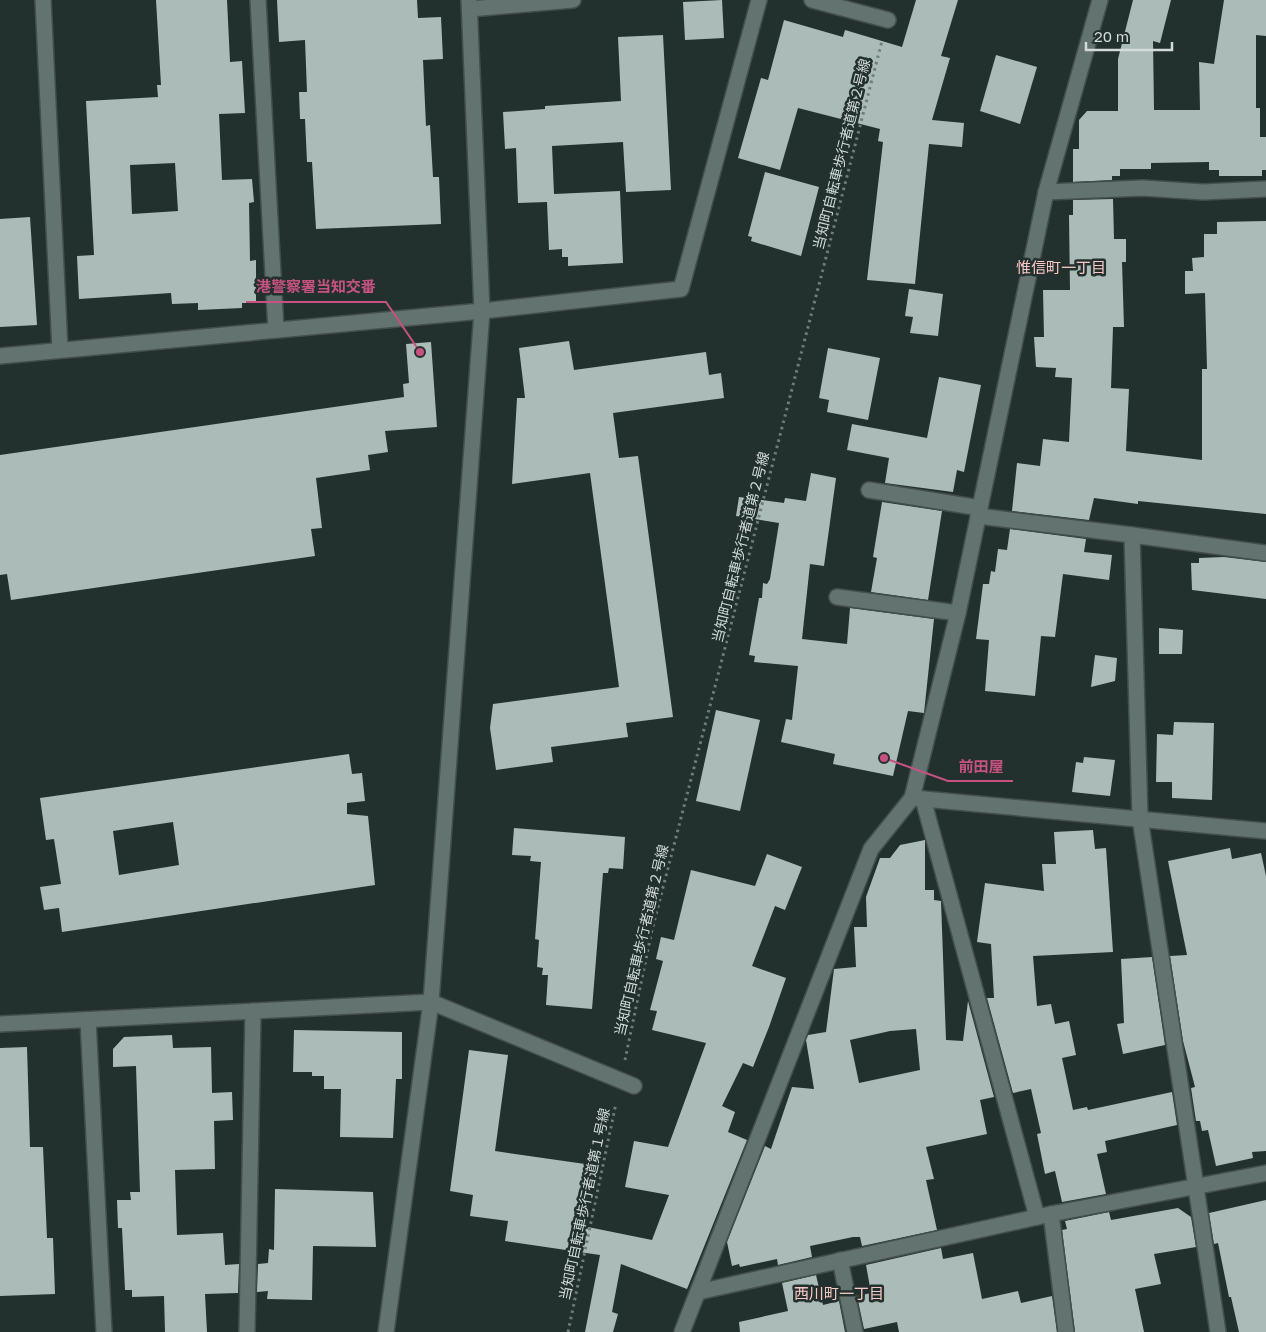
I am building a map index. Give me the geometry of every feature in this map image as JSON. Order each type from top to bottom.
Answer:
[{"type":"street","points":[[43,0],[60,350]]},
{"type":"street","points":[[258,0],[276,330]]},
{"type":"street","points":[[386,1332],[431,1002],[482,311],[469,5],[573,0]]},
{"type":"street","points":[[0,356],[482,311],[681,289],[759,0]]},
{"type":"street","points":[[812,0],[888,20]]},
{"type":"street","points":[[1066,1332],[1044,1216],[917,798],[958,613],[1046,192],[1100,0]]},
{"type":"street","points":[[1046,192],[1143,188],[1203,192],[1266,189]]},
{"type":"street","points":[[870,490],[979,512],[1266,553]]},
{"type":"street","points":[[1132,535],[1140,818],[1218,1332]]},
{"type":"street","points":[[836,597],[958,613]]},
{"type":"street","points":[[917,798],[1266,831]]},
{"type":"street","points":[[682,1332],[870,849],[917,798]]},
{"type":"street","points":[[0,1024],[431,1002],[628,1083]]},
{"type":"street","points":[[247,1332],[253,1011]]},
{"type":"street","points":[[88,1020],[104,1332]]},
{"type":"street","points":[[698,1292],[1044,1216],[1266,1173]]},
{"type":"street","points":[[840,1260],[855,1332]]},
{"type":"path","name":"当知町自転車歩行者道第２号線","points":[[628,1083],[652,930],[888,20]]},
{"type":"path","name":"当知町自転車歩行者道第１号線","points":[[568,1332],[628,1083]]},
{"type":"building","points":[[156,0],[227,0],[230,62],[242,61],[245,113],[219,114],[222,180],[252,179],[254,202],[249,203],[250,261],[256,260],[256,303],[242,303],[242,308],[198,310],[198,303],[172,304],[171,293],[79,299],[77,256],[94,255],[86,101],[158,97],[157,85],[161,85]],"holes":[[[175,163],[178,211],[132,214],[130,165]]]},
{"type":"building","points":[[277,0],[417,0],[418,18],[441,17],[443,59],[423,60],[426,126],[430,125],[433,177],[439,177],[441,224],[316,229],[312,162],[307,162],[305,119],[300,119],[299,92],[307,92],[305,40],[279,42]]},
{"type":"building","points":[[722,0],[724,38],[685,40],[683,2]]},
{"type":"building","points":[[916,0],[958,0],[941,56],[950,58],[932,120],[964,123],[962,147],[929,144],[915,284],[867,280],[883,142],[878,141],[880,129],[798,108],[780,170],[738,158],[761,78],[768,80],[784,20],[843,37],[845,30],[902,47]]},
{"type":"building","points":[[1133,0],[1171,0],[1160,43],[1153,41],[1154,110],[1200,110],[1199,62],[1214,64],[1224,0],[1266,0],[1266,36],[1256,35],[1256,108],[1260,108],[1260,137],[1266,137],[1266,170],[1262,170],[1262,176],[1219,176],[1219,170],[1209,170],[1209,162],[1151,163],[1151,169],[1120,169],[1120,176],[1112,176],[1112,180],[1073,182],[1073,149],[1079,149],[1079,120],[1087,111],[1118,111],[1118,59]]},
{"type":"building","points":[[663,35],[671,190],[626,192],[623,142],[552,146],[554,194],[620,191],[623,263],[568,266],[568,257],[562,257],[562,249],[549,250],[547,202],[518,203],[516,148],[505,149],[503,112],[545,109],[545,106],[621,101],[618,37]]},
{"type":"building","points":[[996,55],[1037,67],[1020,124],[980,111]]},
{"type":"building","points":[[765,172],[819,187],[801,256],[751,241],[752,237],[748,236]]},
{"type":"building","points":[[1113,199],[1114,239],[1126,239],[1126,262],[1122,262],[1124,327],[1113,327],[1111,388],[1129,389],[1126,451],[1202,460],[1202,369],[1207,369],[1205,293],[1185,294],[1185,271],[1193,271],[1192,258],[1204,257],[1204,234],[1217,234],[1217,222],[1266,221],[1266,514],[1138,501],[1138,504],[1094,498],[1089,520],[1012,511],[1017,463],[1040,466],[1043,439],[1069,442],[1072,378],[1055,377],[1056,368],[1036,367],[1034,337],[1044,337],[1043,290],[1070,290],[1069,215],[1073,215],[1073,200]]},
{"type":"building","points":[[30,217],[37,325],[0,327],[0,219]]},
{"type":"building","points":[[909,289],[943,294],[938,336],[910,333],[913,317],[905,316]]},
{"type":"building","points":[[569,341],[574,370],[706,352],[709,375],[721,373],[724,398],[613,413],[619,458],[638,456],[673,717],[626,723],[628,737],[551,747],[553,762],[496,770],[490,728],[493,704],[619,687],[590,473],[512,484],[517,398],[525,398],[519,348]]},
{"type":"building","points":[[431,342],[437,427],[385,431],[388,452],[368,455],[370,470],[316,478],[322,528],[311,529],[315,556],[11,600],[7,574],[0,575],[0,455],[404,397],[403,384],[409,383],[406,344]]},
{"type":"building","points":[[828,348],[880,358],[868,420],[827,412],[829,400],[819,398]]},
{"type":"building","points":[[939,377],[981,385],[964,472],[957,470],[953,492],[885,483],[889,458],[847,450],[852,424],[927,438]]},
{"type":"building","points":[[811,473],[836,478],[824,566],[810,564],[802,639],[847,644],[850,608],[934,619],[924,713],[908,711],[893,776],[833,764],[835,754],[781,742],[786,719],[792,720],[798,666],[754,662],[755,656],[749,655],[759,598],[762,598],[763,583],[767,584],[770,579],[779,523],[736,516],[739,497],[784,503],[785,498],[806,501]]},
{"type":"building","points":[[882,502],[942,511],[928,600],[871,592],[877,558],[873,557]]},
{"type":"building","points":[[1010,529],[1086,539],[1084,552],[1112,555],[1109,580],[1063,574],[1055,637],[1041,636],[1035,696],[985,691],[989,640],[976,639],[983,584],[989,584],[991,571],[995,572],[998,549],[1007,550]]},
{"type":"building","points":[[1224,557],[1266,562],[1266,599],[1192,590],[1191,563],[1199,563],[1199,558]]},
{"type":"building","points":[[1159,628],[1183,630],[1182,654],[1159,654]]},
{"type":"building","points":[[1095,655],[1117,658],[1115,681],[1091,687]]},
{"type":"building","points":[[716,710],[760,720],[740,811],[696,801]]},
{"type":"building","points":[[1174,722],[1214,723],[1212,800],[1172,798],[1172,782],[1156,782],[1157,734],[1173,735]]},
{"type":"building","points":[[349,754],[352,774],[362,773],[365,801],[347,803],[347,814],[368,816],[375,885],[62,932],[59,908],[44,910],[40,887],[61,884],[54,839],[46,840],[40,798]],"holes":[[[173,822],[179,865],[119,875],[113,831]]]},
{"type":"building","points":[[1084,757],[1115,760],[1110,796],[1072,792],[1076,762],[1083,763]]},
{"type":"building","points":[[514,828],[625,837],[623,869],[609,868],[608,873],[603,873],[592,1009],[546,1005],[548,975],[542,975],[543,968],[537,967],[539,940],[535,939],[541,862],[530,861],[531,856],[512,855]]},
{"type":"building","points":[[1093,830],[1095,849],[1106,848],[1113,952],[1033,956],[1037,1006],[1051,1004],[1055,1024],[1069,1021],[1076,1055],[1062,1058],[1073,1110],[1087,1107],[1088,1110],[1172,1092],[1177,1125],[1105,1141],[1107,1152],[1097,1154],[1106,1194],[1062,1202],[1055,1171],[1045,1174],[1037,1134],[1041,1133],[1031,1089],[1013,1093],[987,998],[994,998],[991,944],[977,942],[985,883],[1044,891],[1042,864],[1056,864],[1054,832]]},
{"type":"building","points":[[925,840],[925,890],[934,890],[934,900],[941,901],[946,1040],[963,1041],[968,1001],[994,1097],[980,1100],[987,1134],[926,1147],[934,1179],[926,1180],[937,1230],[862,1246],[860,1237],[853,1237],[810,1246],[812,1257],[778,1265],[777,1259],[740,1267],[739,1264],[732,1266],[727,1242],[765,1146],[771,1149],[792,1087],[814,1089],[806,1040],[808,1035],[826,1032],[834,969],[856,967],[854,927],[867,927],[866,897],[880,858],[890,858],[900,845]],"holes":[[[916,1029],[920,1070],[859,1083],[850,1040],[890,1031]]]},
{"type":"building","points":[[1230,848],[1232,859],[1261,853],[1266,876],[1266,1151],[1252,1152],[1253,1158],[1216,1166],[1208,1130],[1202,1131],[1200,1121],[1196,1121],[1191,1088],[1195,1087],[1183,1041],[1170,956],[1187,955],[1168,861]]},
{"type":"building","points":[[767,854],[802,867],[785,910],[775,906],[752,966],[786,978],[753,1067],[743,1063],[722,1106],[735,1112],[728,1132],[747,1140],[687,1289],[621,1264],[612,1312],[618,1314],[613,1332],[585,1332],[600,1255],[505,1241],[508,1221],[470,1216],[473,1195],[450,1191],[469,1050],[508,1055],[495,1151],[592,1165],[583,1226],[652,1240],[669,1195],[625,1187],[634,1141],[668,1147],[706,1043],[652,1030],[657,1011],[650,1010],[663,961],[656,959],[661,937],[674,940],[691,870],[755,886]]},
{"type":"building","points":[[1152,957],[1165,1045],[1123,1054],[1117,1024],[1124,1023],[1121,959]]},
{"type":"building","points":[[294,1030],[402,1032],[402,1079],[396,1079],[393,1138],[340,1137],[341,1089],[324,1089],[324,1076],[312,1076],[312,1072],[293,1072]]},
{"type":"building","points":[[172,1035],[173,1048],[211,1047],[212,1093],[232,1092],[233,1120],[214,1121],[215,1169],[175,1170],[177,1235],[223,1233],[225,1265],[239,1264],[238,1293],[205,1294],[207,1332],[165,1332],[164,1296],[132,1297],[132,1290],[125,1290],[122,1228],[118,1228],[117,1200],[131,1200],[130,1192],[140,1192],[136,1066],[113,1067],[113,1049],[124,1037]]},
{"type":"building","points":[[27,1047],[30,1147],[43,1147],[47,1238],[53,1238],[55,1294],[0,1296],[0,1048]]},
{"type":"building","points":[[275,1189],[373,1192],[376,1247],[313,1246],[312,1300],[267,1299],[268,1291],[257,1292],[258,1264],[268,1263],[269,1249],[274,1250]]},
{"type":"building","points":[[1266,1200],[1266,1332],[1239,1332],[1231,1297],[1229,1297],[1218,1243],[1214,1244],[1209,1213]]},
{"type":"building","points":[[1178,1208],[1191,1217],[1196,1247],[1154,1254],[1161,1284],[1135,1289],[1144,1332],[1075,1332],[1062,1230],[1067,1229],[1065,1221],[1109,1212],[1111,1220]]},
{"type":"building","points":[[941,1248],[943,1259],[973,1253],[982,1299],[1018,1291],[1021,1303],[1052,1296],[1057,1332],[899,1332],[897,1322],[864,1329],[857,1296],[871,1293],[866,1265]]},
{"type":"building","points":[[816,1275],[823,1305],[839,1301],[845,1332],[740,1332],[739,1322],[788,1311],[782,1283]]},
{"type":"place","name":"港警察署当知交番","points":[[420,352]]},
{"type":"place","name":"前田屋","points":[[884,758]]},
{"type":"district","name":"惟信町一丁目","points":[[1061,267]]},
{"type":"district","name":"西川町一丁目","points":[[839,1293]]}]
